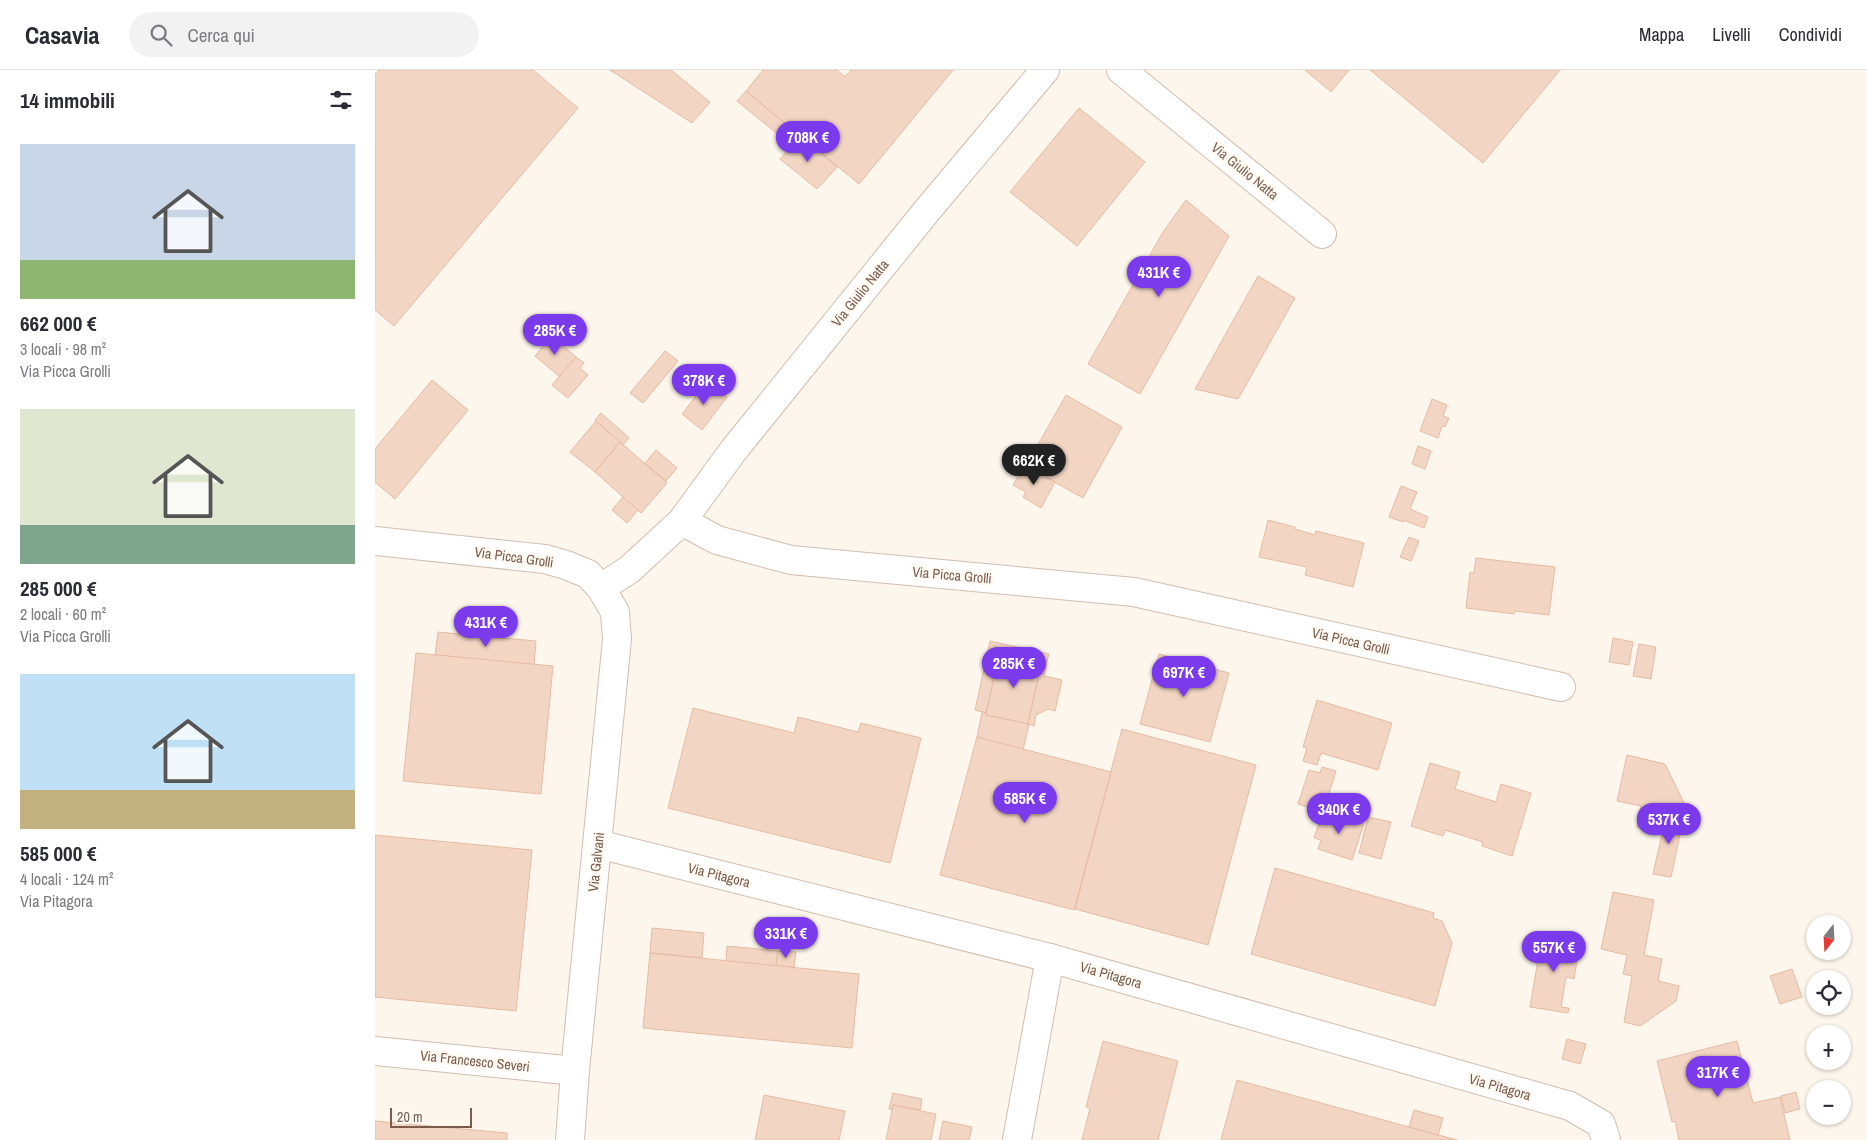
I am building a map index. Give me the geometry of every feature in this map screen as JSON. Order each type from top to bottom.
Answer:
[{"type":"street","name":"Via Giulio Natta","points":[[682,521],[733,451],[776,397],[925,213],[1045,70]]},
{"type":"street","name":"Via Giulio Natta","points":[[1121,70],[1322,234]]},
{"type":"street","points":[[601,588],[630,569],[682,521]]},
{"type":"street","name":"Via Picca Grolli","points":[[682,521],[717,540],[791,560],[1134,592],[1561,687]]},
{"type":"street","name":"Via Picca Grolli","points":[[375,541],[545,559],[588,574],[601,588]]},
{"type":"street","name":"Via Galvani","points":[[570,1140],[617,639],[615,612],[601,588]]},
{"type":"street","name":"Via Pitagora","points":[[598,844],[1050,958],[1570,1106],[1601,1124],[1606,1140]]},
{"type":"street","points":[[1017,1140],[1050,958]]},
{"type":"street","name":"Via Francesco Severi","points":[[375,1050],[575,1071]]},
{"type":"building","points":[[379,70],[533,70],[578,108],[394,326],[375,310],[375,74]]},
{"type":"building","points":[[610,70],[671,70],[710,102],[692,123]]},
{"type":"building","points":[[763,70],[837,70],[845,77],[851,70],[953,70],[859,184],[746,91]]},
{"type":"building","points":[[1305,70],[1349,70],[1331,92]]},
{"type":"building","points":[[1370,70],[1560,70],[1483,163]]},
{"type":"building","points":[[746,91],[800,136],[791,145],[737,101]]},
{"type":"building","points":[[1079,108],[1145,162],[1077,246],[1010,192]]},
{"type":"building","points":[[800,136],[837,167],[817,189],[780,159]]},
{"type":"building","points":[[1186,200],[1229,236],[1140,394],[1088,364],[1163,232]]},
{"type":"building","points":[[1258,276],[1295,298],[1238,399],[1195,389]]},
{"type":"building","points":[[551,336],[576,357],[560,377],[535,356]]},
{"type":"building","points":[[665,351],[678,361],[643,403],[630,393]]},
{"type":"building","points":[[576,357],[584,363],[580,368],[588,375],[568,398],[552,385]]},
{"type":"building","points":[[432,380],[468,410],[395,499],[375,482],[375,449]]},
{"type":"building","points":[[707,382],[727,397],[702,430],[682,414]]},
{"type":"building","points":[[1066,395],[1122,427],[1083,498],[1026,466]]},
{"type":"building","points":[[1432,399],[1447,405],[1443,416],[1449,418],[1445,427],[1442,426],[1438,438],[1420,431]]},
{"type":"building","points":[[601,413],[629,438],[623,445],[595,420]]},
{"type":"building","points":[[596,421],[620,442],[595,472],[570,452]]},
{"type":"building","points":[[620,442],[667,483],[641,513],[595,472]]},
{"type":"building","points":[[1418,446],[1431,451],[1425,469],[1412,464]]},
{"type":"building","points":[[656,450],[677,468],[666,481],[645,463]]},
{"type":"building","points":[[1025,465],[1055,482],[1041,508],[1023,497],[1026,492],[1013,485]]},
{"type":"building","points":[[1401,486],[1417,492],[1410,509],[1428,517],[1424,528],[1389,517]]},
{"type":"building","points":[[623,497],[638,510],[627,523],[612,510]]},
{"type":"building","points":[[1268,520],[1295,527],[1295,529],[1315,535],[1316,531],[1364,543],[1353,587],[1305,575],[1307,567],[1259,557]]},
{"type":"building","points":[[1409,537],[1419,541],[1411,561],[1400,557]]},
{"type":"building","points":[[1476,558],[1555,567],[1549,615],[1515,611],[1514,614],[1466,608],[1470,572],[1474,573]]},
{"type":"building","points":[[438,632],[536,641],[534,665],[435,655]]},
{"type":"building","points":[[1613,638],[1633,642],[1629,665],[1609,662]]},
{"type":"building","points":[[990,641],[1049,654],[1047,661],[1025,656],[1024,661],[999,655],[986,713],[975,710]]},
{"type":"building","points":[[1639,644],[1656,647],[1651,679],[1633,676]]},
{"type":"building","points":[[416,653],[553,666],[541,794],[403,781]]},
{"type":"building","points":[[1159,654],[1229,673],[1210,742],[1140,724]]},
{"type":"building","points":[[999,655],[1024,661],[1025,656],[1042,660],[1028,724],[986,715]]},
{"type":"building","points":[[1042,660],[1047,661],[1044,676],[1062,680],[1055,711],[1048,709],[1036,715],[1034,726],[1028,724]]},
{"type":"building","points":[[1317,700],[1392,723],[1378,770],[1321,753],[1317,765],[1303,761],[1307,748],[1303,747]]},
{"type":"building","points":[[693,708],[794,733],[798,717],[858,732],[861,723],[921,738],[890,863],[668,808]]},
{"type":"building","points":[[982,712],[986,713],[986,715],[1029,724],[1023,750],[977,737]]},
{"type":"building","points":[[1122,729],[1256,765],[1208,945],[1075,909]]},
{"type":"building","points":[[977,737],[1111,772],[1074,910],[940,875]]},
{"type":"building","points":[[1627,755],[1665,764],[1686,807],[1684,816],[1661,810],[1656,831],[1637,827],[1641,806],[1617,801]]},
{"type":"building","points":[[1430,763],[1460,772],[1455,789],[1496,802],[1501,784],[1531,793],[1512,856],[1482,846],[1483,842],[1445,830],[1443,836],[1411,826]]},
{"type":"building","points":[[1322,767],[1336,771],[1323,812],[1298,804],[1309,770],[1320,773]]},
{"type":"building","points":[[1323,812],[1341,819],[1342,816],[1364,823],[1352,860],[1318,849],[1321,840],[1314,838]]},
{"type":"building","points":[[1667,812],[1684,815],[1671,877],[1653,874]]},
{"type":"building","points":[[1368,817],[1391,822],[1381,859],[1359,853]]},
{"type":"building","points":[[375,835],[532,850],[516,1011],[375,997]]},
{"type":"building","points":[[1275,868],[1434,913],[1433,918],[1442,921],[1452,943],[1435,1006],[1251,954]]},
{"type":"building","points":[[1613,892],[1654,900],[1644,955],[1662,959],[1658,981],[1679,986],[1676,1001],[1640,1026],[1624,1022],[1632,976],[1623,974],[1627,955],[1601,949]]},
{"type":"building","points":[[652,928],[704,933],[702,958],[650,953]]},
{"type":"building","points":[[1542,936],[1580,942],[1574,979],[1566,977],[1561,1007],[1569,1008],[1568,1013],[1530,1007]]},
{"type":"building","points":[[727,946],[778,951],[776,966],[726,961]]},
{"type":"building","points":[[778,951],[796,952],[794,967],[776,966]]},
{"type":"building","points":[[650,953],[859,974],[852,1048],[643,1028]]},
{"type":"building","points":[[1792,969],[1802,997],[1780,1004],[1770,976]]},
{"type":"building","points":[[1567,1039],[1586,1044],[1580,1064],[1562,1059]]},
{"type":"building","points":[[1103,1041],[1178,1061],[1158,1140],[1082,1140],[1090,1108],[1086,1107]]},
{"type":"building","points":[[1737,1041],[1753,1103],[1780,1097],[1790,1140],[1679,1140],[1675,1121],[1672,1122],[1657,1061]]},
{"type":"building","points":[[1237,1080],[1409,1127],[1457,1140],[1221,1140]]},
{"type":"building","points":[[1796,1092],[1800,1109],[1785,1113],[1781,1096]]},
{"type":"building","points":[[893,1093],[922,1099],[920,1110],[893,1105],[892,1110],[889,1109]]},
{"type":"building","points":[[764,1095],[845,1111],[839,1140],[755,1140]]},
{"type":"building","points":[[893,1105],[936,1114],[931,1140],[886,1140]]},
{"type":"building","points":[[1414,1110],[1443,1118],[1438,1135],[1409,1127]]},
{"type":"building","points":[[375,1121],[507,1133],[507,1140],[375,1140]]},
{"type":"building","points":[[943,1121],[972,1127],[969,1140],[939,1140]]}]
